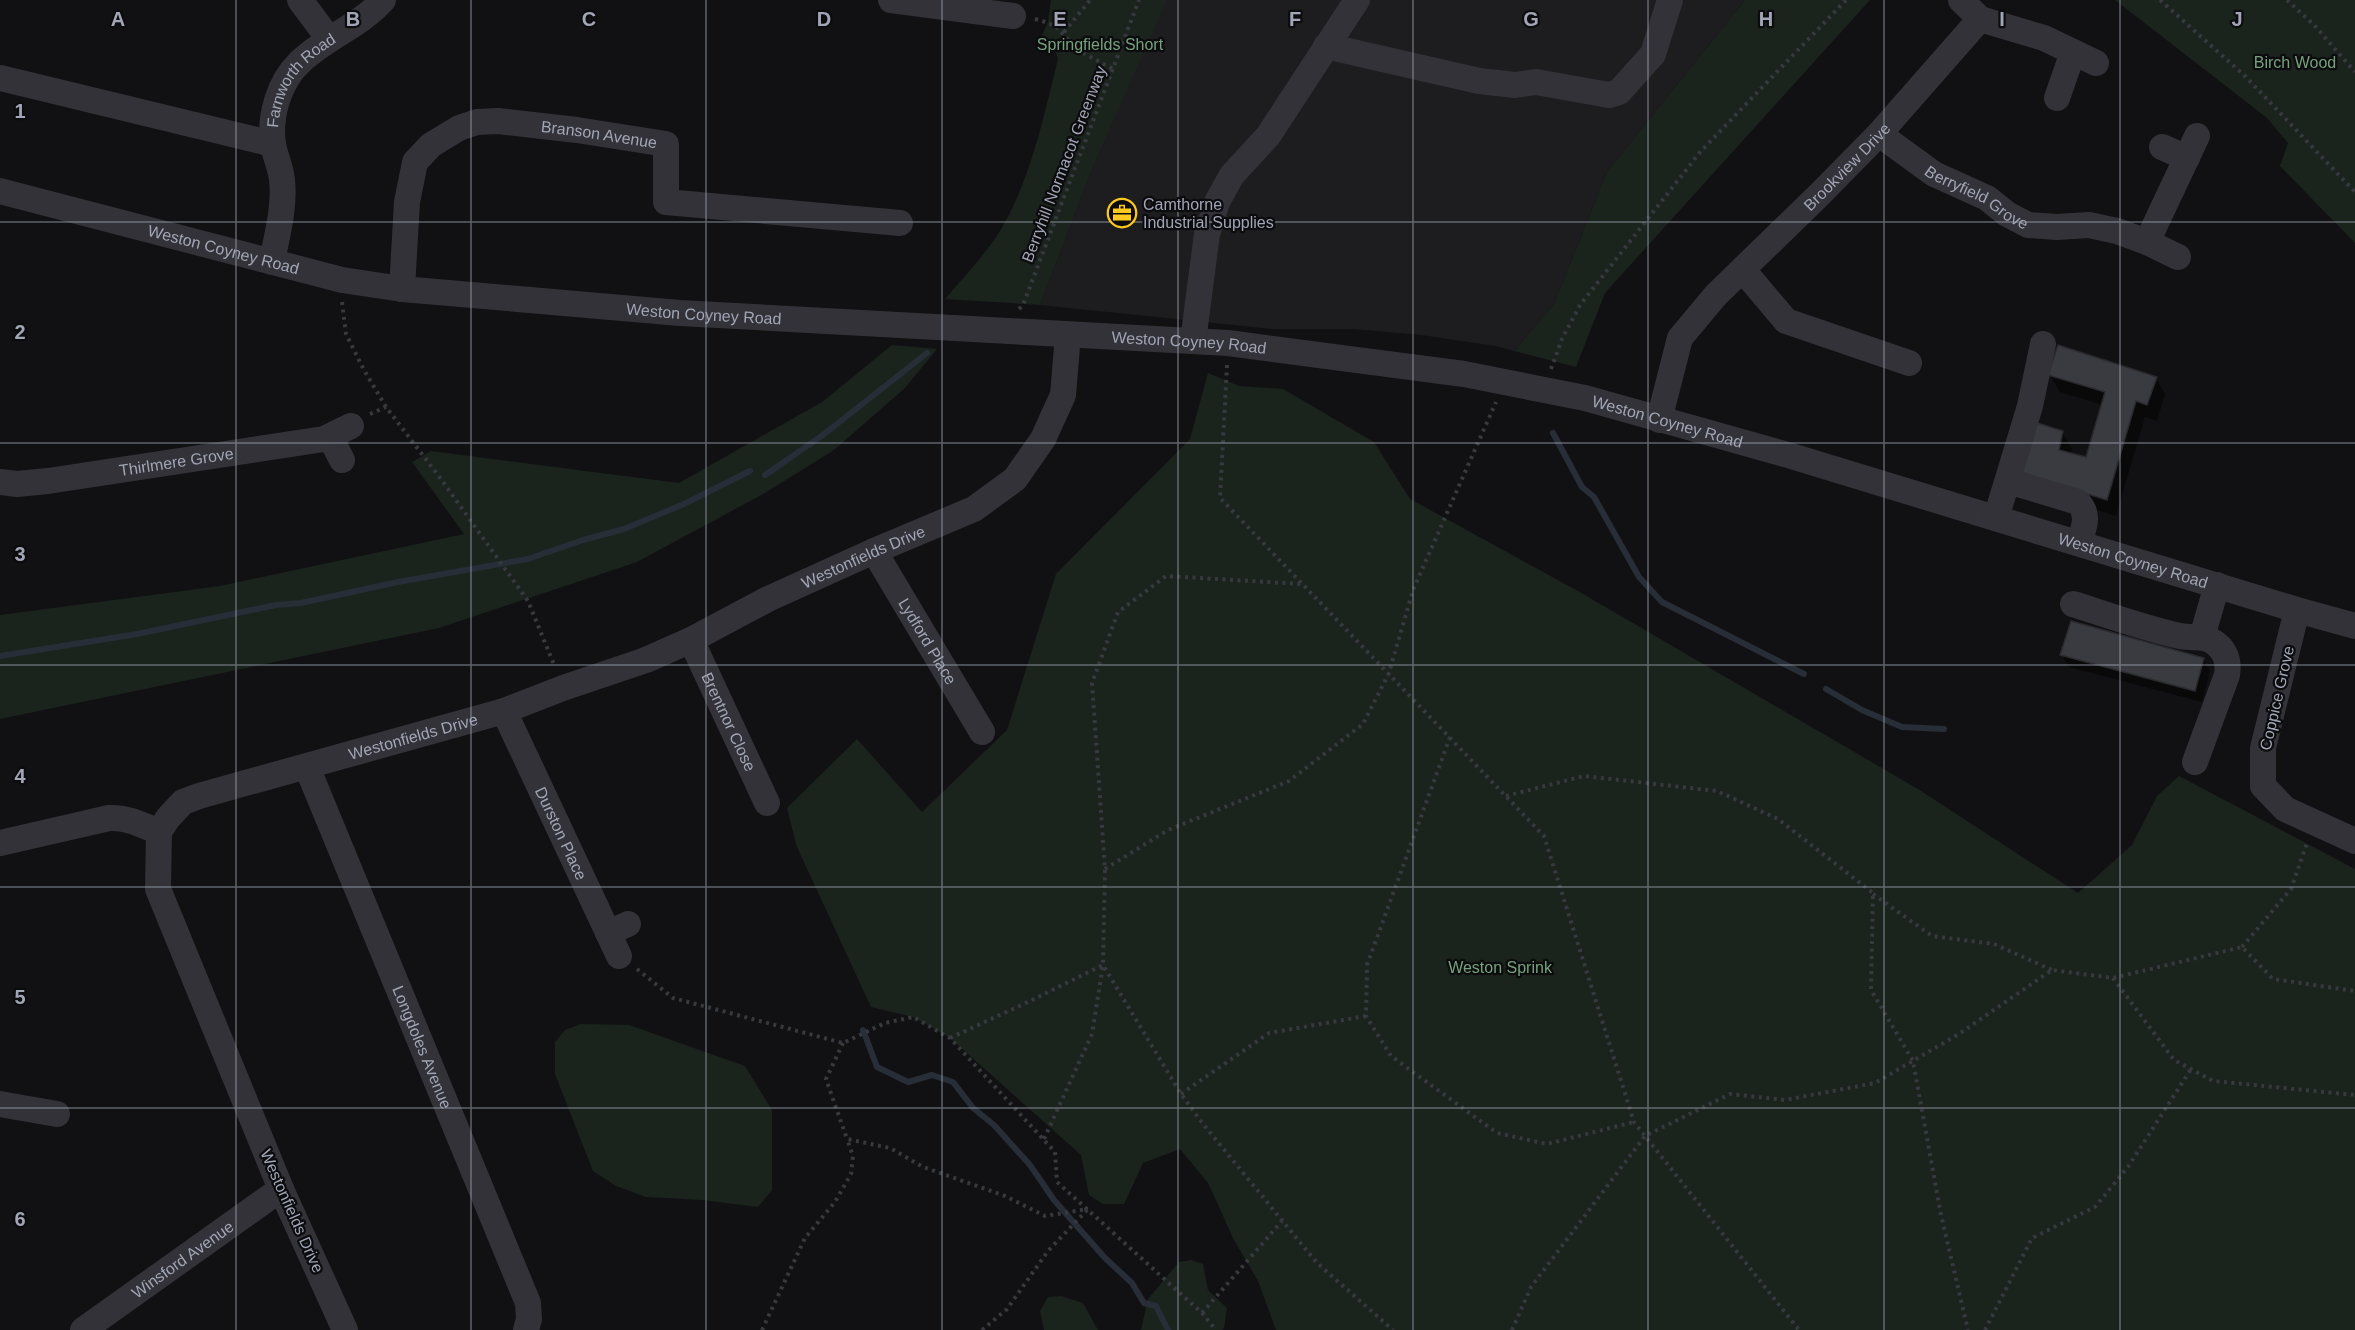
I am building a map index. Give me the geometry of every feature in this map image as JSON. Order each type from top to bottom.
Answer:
[{"type":"street","points":[[300,0],[329,39]]},
{"type":"street","name":"Farnworth Road","points":[[272,262],[282,208],[282,179],[273,144],[272,125],[280,93],[297,65],[329,39],[374,10],[384,0]]},
{"type":"street","points":[[891,0],[1013,16]]},
{"type":"street","points":[[1193,341],[1207,234],[1217,202],[1232,175],[1268,136],[1357,0]]},
{"type":"street","points":[[1326,46],[1479,81],[1515,85],[1536,82],[1609,95],[1619,92],[1653,54],[1670,0]]},
{"type":"street","points":[[1961,0],[1980,19],[2044,38],[2084,58],[2057,98]]},
{"type":"street","name":"Brookview Drive","points":[[1659,420],[1680,338],[1716,295],[1879,134],[1980,19]]},
{"type":"street","points":[[0,78],[273,144]]},
{"type":"street","name":"Branson Avenue","points":[[402,288],[407,202],[415,162],[431,145],[459,128],[477,122],[498,121],[577,130],[666,144],[666,202],[900,223]]},
{"type":"street","name":"Berryfield Grove","points":[[1879,134],[1934,174],[1988,198],[2007,214],[2028,225],[2057,227],[2089,225],[2117,231],[2178,257]]},
{"type":"street","points":[[2147,242],[2192,147],[2162,147]]},
{"type":"street","name":"Weston Coyney Road","points":[[0,191],[342,280],[402,288],[680,313],[1228,343],[1464,374],[1585,398],[1788,455],[2355,626]]},
{"type":"street","points":[[1743,270],[1786,321],[1909,363]]},
{"type":"street","name":"Westonfields Drive","points":[[345,1330],[281,1189],[158,889],[159,832],[168,818],[183,802],[199,796],[504,711],[562,688],[646,660],[691,640],[768,599],[873,551],[974,509],[1015,479],[1043,439],[1063,395],[1068,335]]},
{"type":"street","points":[[1996,518],[2030,406],[2043,344]]},
{"type":"street","name":"Thirlmere Grove","points":[[0,482],[17,484],[48,481],[324,439],[340,431],[342,460]]},
{"type":"street","points":[[2008,481],[2078,502],[2086,519],[2079,543]]},
{"type":"street","name":"Lydford Place","points":[[873,551],[982,732]]},
{"type":"street","points":[[2202,637],[2217,585]]},
{"type":"street","points":[[2073,604],[2177,636],[2202,637],[2221,648],[2227,658],[2228,667],[2195,762]]},
{"type":"street","name":"Coppice Grove","points":[[2297,610],[2263,748],[2264,786],[2285,809],[2355,841]]},
{"type":"street","name":"Brentnor Close","points":[[691,640],[767,803]]},
{"type":"street","name":"Durston Place","points":[[504,711],[618,929],[619,956]]},
{"type":"street","name":"Longdoles Avenue","points":[[307,767],[528,1303],[529,1319],[526,1330]]},
{"type":"street","points":[[0,843],[120,817],[159,832]]},
{"type":"street","points":[[0,1104],[57,1114]]},
{"type":"street","name":"Winsford Avenue","points":[[83,1330],[281,1189]]},
{"type":"path","points":[[1064,32],[1090,0]]},
{"type":"path","name":"Berryhill Normacot Greenway","points":[[1001,330],[1023,305],[1139,0]]},
{"type":"path","points":[[1544,390],[1562,339],[1580,305],[1701,151],[1846,0]]},
{"type":"path","points":[[2160,0],[2245,76],[2355,192]]},
{"type":"path","points":[[2287,0],[2314,25],[2355,72]]},
{"type":"path","points":[[1013,16],[1048,22],[1064,32],[1075,47],[1113,69]]},
{"type":"path","points":[[342,280],[346,334],[363,370],[386,407],[528,601],[562,688]]},
{"type":"path","points":[[1228,343],[1220,498],[1544,836],[1634,1122],[1799,1330]]},
{"type":"path","points":[[1104,869],[1168,830],[1289,781],[1363,724],[1389,674],[1413,590],[1505,382]]},
{"type":"path","points":[[1044,1140],[1092,1034],[1103,965],[1104,869],[1092,683],[1118,612],[1166,576],[1302,584]]},
{"type":"path","points":[[1449,737],[1367,965],[1366,1016],[1391,1056],[1497,1132],[1547,1144],[1634,1122]]},
{"type":"path","points":[[1506,796],[1584,776],[1717,791],[1778,819],[1932,936],[1994,944],[2052,970],[2113,978],[2242,948],[2291,889],[2314,822]]},
{"type":"path","points":[[1873,893],[1871,990],[1913,1061],[1941,1215],[1968,1330]]},
{"type":"path","points":[[2242,948],[2273,979],[2355,991]]},
{"type":"path","points":[[619,956],[673,998],[843,1043]]},
{"type":"path","points":[[950,1038],[1103,965]]},
{"type":"path","points":[[1103,965],[1181,1094],[1203,1124],[1317,1263],[1393,1330]]},
{"type":"path","points":[[1512,1330],[1531,1287],[1645,1136],[1730,1094],[1785,1100],[1875,1083],[1959,1034],[2052,970]]},
{"type":"path","points":[[2113,978],[2174,1060],[2213,1081],[2355,1095]]},
{"type":"path","points":[[1181,1094],[1269,1032],[1366,1016]]},
{"type":"path","points":[[762,1330],[805,1238],[835,1202],[851,1174],[853,1156],[826,1079],[843,1043],[885,1023],[913,1017],[950,1038],[1055,1152],[1057,1182],[1202,1313],[1216,1330]]},
{"type":"path","points":[[1985,1330],[2032,1238],[2095,1207],[2128,1167],[2191,1069]]},
{"type":"path","points":[[847,1139],[890,1148],[923,1167],[1005,1196],[1045,1216],[1088,1209]]},
{"type":"path","points":[[982,1330],[1006,1309],[1048,1251],[1088,1209]]},
{"type":"path","points":[[1202,1313],[1282,1221]]},
{"type":"shaded area","points":[[1166,0],[1745,0],[1607,172],[1554,304],[1514,351],[1496,346],[1421,335],[1354,329],[1273,329],[1040,305],[1091,172]]},
{"type":"green space","name":"Springfields Short","points":[[1051,0],[1167,0],[1091,172],[1040,305],[945,299],[998,234],[1019,193],[1027,171],[1058,59],[1054,48],[1042,35],[1048,22]]},
{"type":"green space","points":[[1745,0],[1870,0],[1605,293],[1576,367],[1514,351],[1554,304],[1607,172]]},
{"type":"green space","name":"Birch Wood","points":[[2115,0],[2355,0],[2355,243],[2280,166],[2288,143],[2267,118]]},
{"type":"green space","points":[[892,345],[937,349],[905,388],[834,450],[765,493],[637,562],[439,628],[0,719],[0,615],[220,586],[464,534],[412,462],[431,451],[679,483],[822,402]]},
{"type":"green space","name":"Weston Sprink","points":[[1208,373],[1239,386],[1283,389],[1374,442],[1410,499],[1578,591],[1918,789],[2078,893],[2132,845],[2157,796],[2179,776],[2355,869],[2355,1330],[1276,1330],[1258,1281],[1234,1240],[1208,1183],[1180,1149],[1143,1163],[1124,1204],[1103,1204],[1089,1195],[1081,1155],[950,1038],[913,1017],[871,1007],[797,847],[787,808],[857,739],[922,812],[1007,730],[1056,574],[1190,439]]},
{"type":"green space","points":[[581,1024],[629,1025],[745,1066],[772,1110],[772,1190],[758,1207],[702,1200],[646,1197],[616,1186],[593,1171],[555,1074],[555,1042],[565,1030]]},
{"type":"green space","points":[[1191,1260],[1203,1264],[1208,1290],[1227,1308],[1224,1328],[1222,1330],[1141,1330],[1148,1299],[1179,1262]]},
{"type":"green space","points":[[1061,1296],[1083,1303],[1098,1330],[1044,1330],[1040,1311],[1048,1297]]},
{"type":"building","points":[[2058,345],[2157,377],[2147,405],[2136,401],[2107,500],[2020,473],[2037,423],[2063,431],[2059,450],[2086,457],[2105,392],[2048,375]]},
{"type":"building","points":[[2071,621],[2204,658],[2195,691],[2060,655]]},
{"type":"waterway","points":[[765,475],[823,435],[927,353]]},
{"type":"waterway","points":[[1553,433],[1582,487],[1594,497],[1639,577],[1662,602],[1804,674]]},
{"type":"waterway","points":[[0,656],[137,634],[276,605],[301,603],[398,582],[528,559],[624,529],[684,504],[750,471]]},
{"type":"waterway","points":[[1826,689],[1862,710],[1902,727],[1944,729]]},
{"type":"waterway","points":[[863,1030],[877,1067],[908,1082],[932,1075],[953,1082],[973,1108],[994,1125],[1030,1165],[1054,1200],[1105,1258],[1132,1283],[1144,1303],[1156,1306],[1168,1330]]},
{"type":"place","name":"Camthorne Industrial Supplies","points":[[1122,213]]}]
